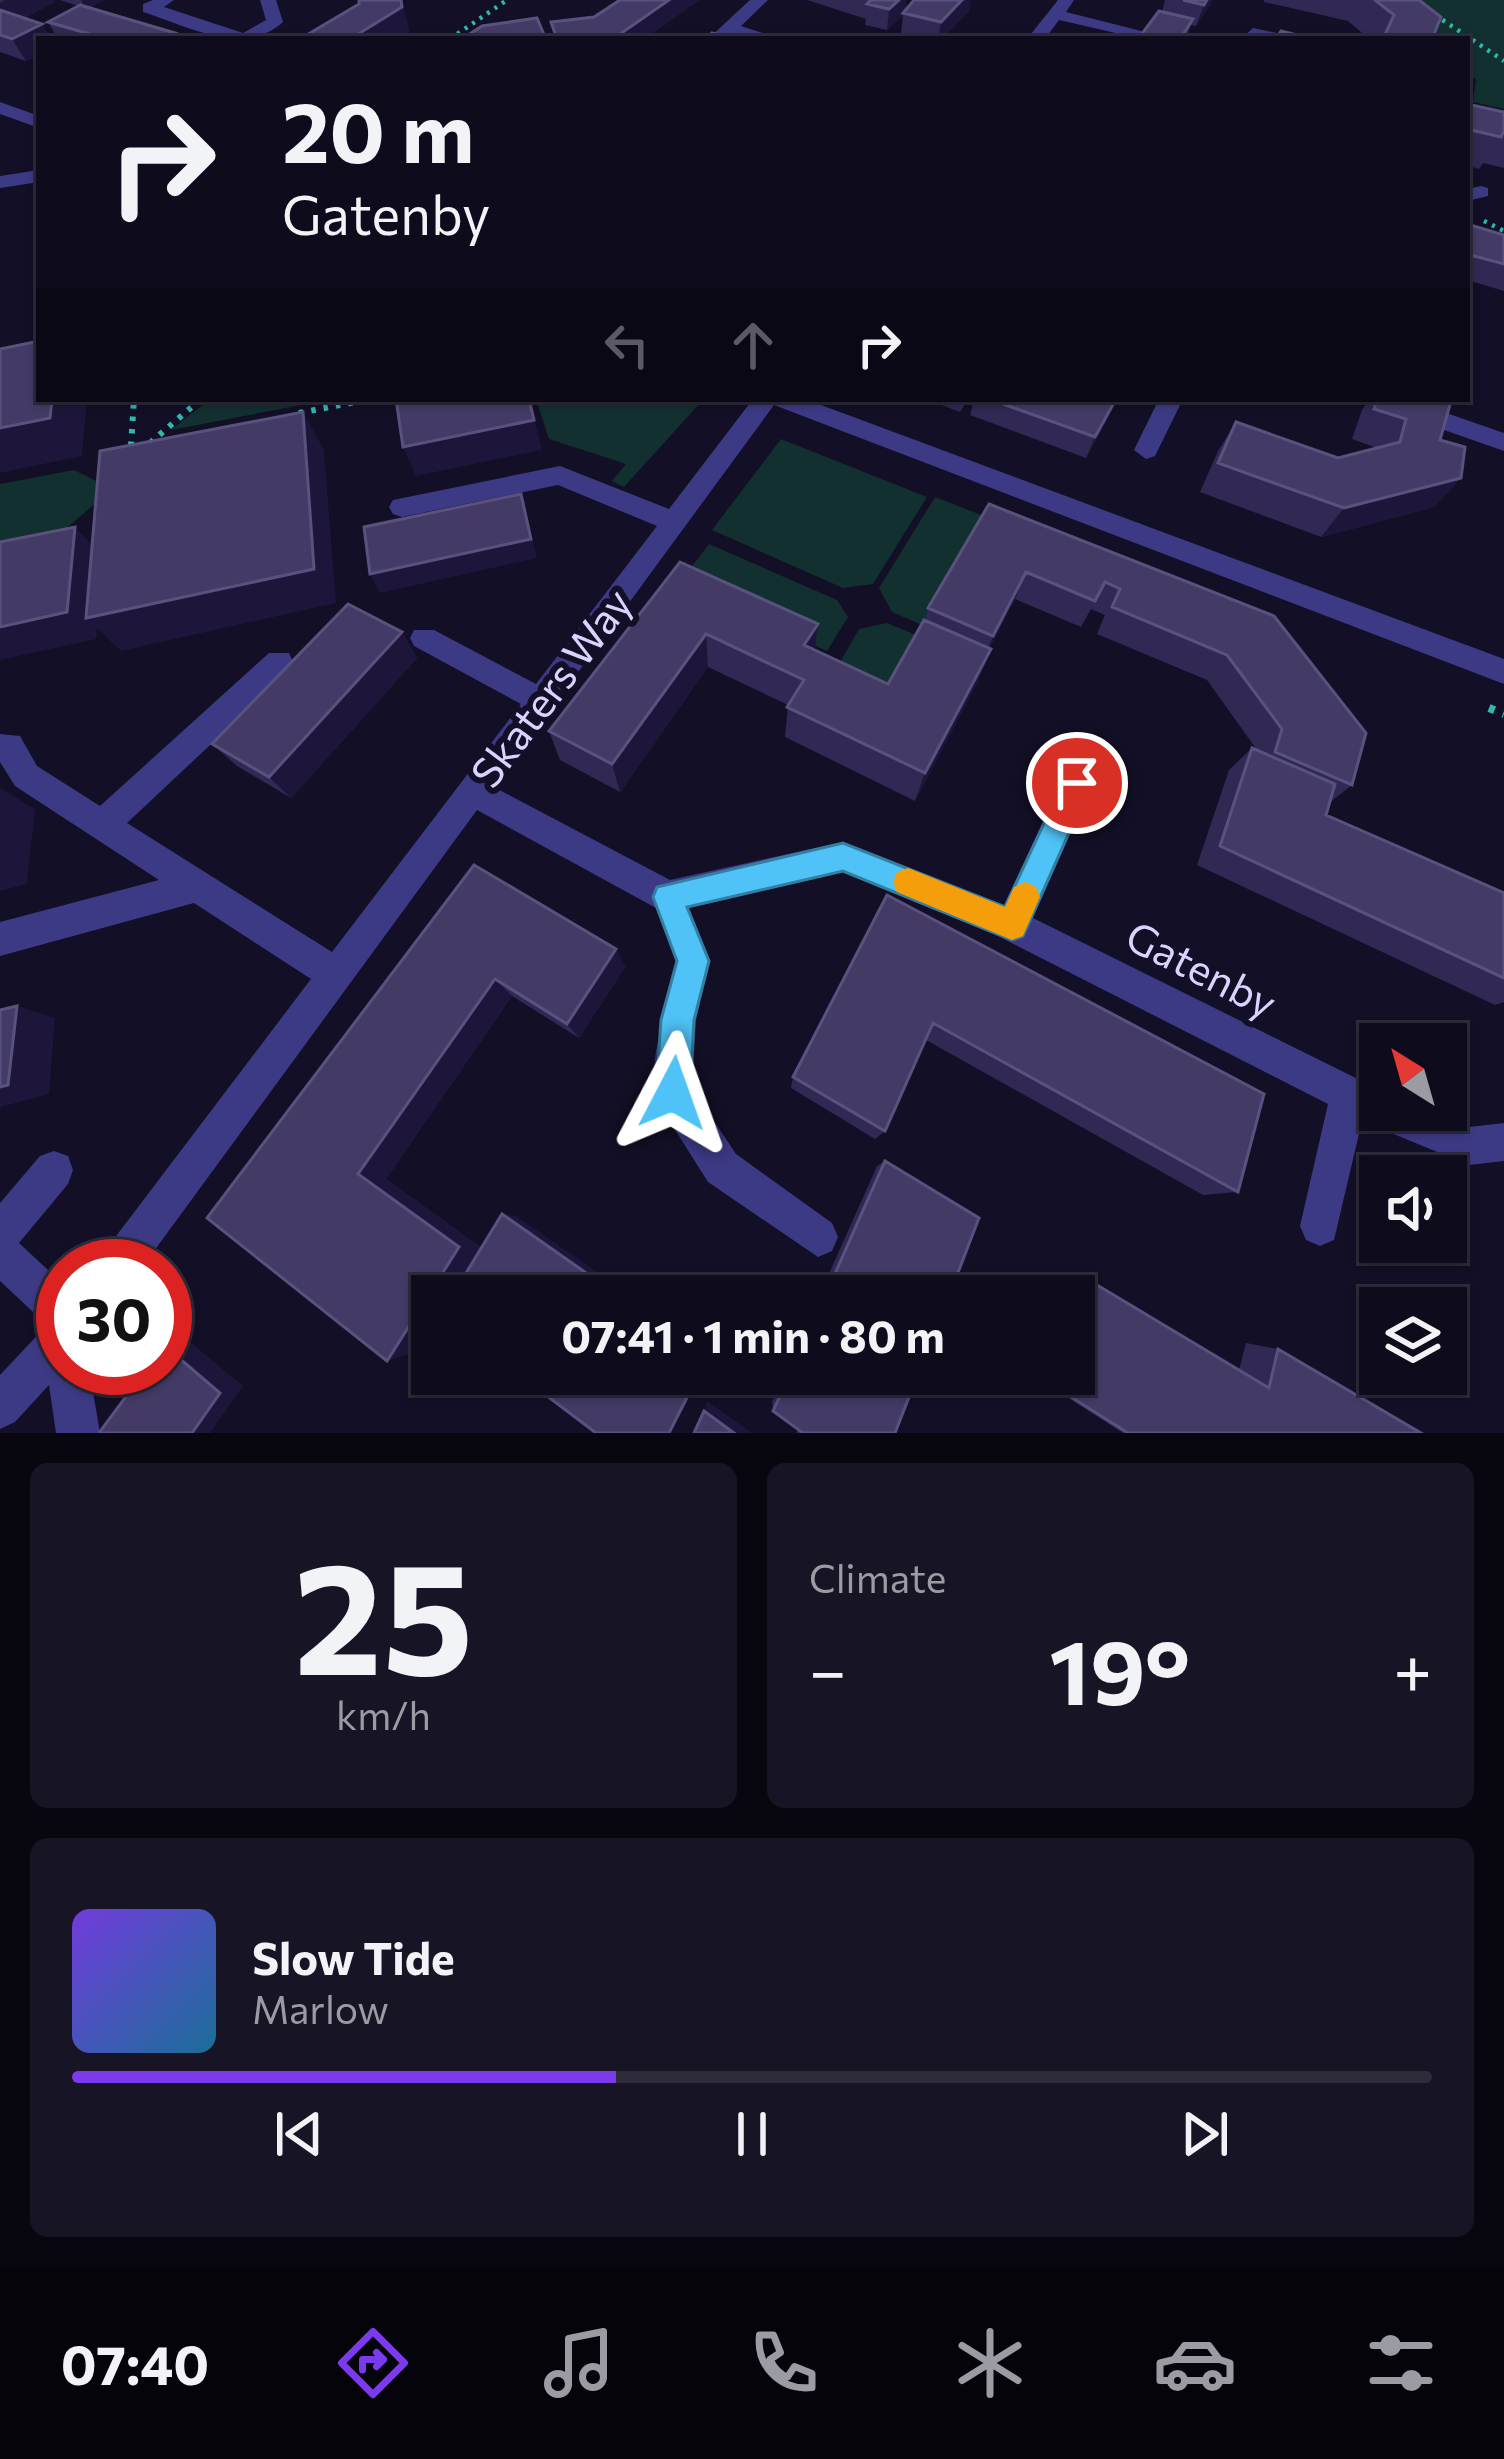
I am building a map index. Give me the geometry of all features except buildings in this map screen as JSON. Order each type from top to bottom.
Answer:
[{"type":"street","points":[[166,0],[149,8],[236,36]]},
{"type":"street","points":[[250,36],[275,22],[268,0]]},
{"type":"street","points":[[724,33],[760,0]]},
{"type":"street","points":[[1038,36],[1060,7],[1154,36]]},
{"type":"street","points":[[0,108],[36,121]]},
{"type":"street","points":[[0,182],[36,176]]},
{"type":"street","name":"Skaters Way","points":[[138,1239],[764,402]]},
{"type":"street","points":[[789,402],[1504,672]]},
{"type":"street","points":[[1146,450],[1170,402]]},
{"type":"street","points":[[1390,402],[1504,442]]},
{"type":"street","points":[[402,506],[560,475],[674,522]]},
{"type":"street","points":[[424,638],[540,700]]},
{"type":"street","points":[[102,825],[279,662]]},
{"type":"street","points":[[0,748],[8,746],[26,776],[337,976]]},
{"type":"street","points":[[1012,925],[1077,783]]},
{"type":"street","points":[[472,791],[668,897],[693,961],[677,1020],[673,1093],[722,1168],[818,1237]]},
{"type":"street","name":"Gatenby","points":[[668,897],[843,857],[1012,925],[1359,1100]]},
{"type":"street","points":[[0,939],[197,886]]},
{"type":"street","points":[[1320,1226],[1360,1131]]},
{"type":"street","name":"Gatenby","points":[[1432,1131],[1469,1146],[1504,1142]]},
{"type":"street","points":[[0,1234],[54,1170]]},
{"type":"street","points":[[0,1253],[36,1287]]},
{"type":"street","points":[[0,1407],[36,1368]]},
{"type":"street","points":[[72,1395],[78,1433]]},
{"type":"path","points":[[454,36],[507,0]]},
{"type":"path","points":[[1426,9],[1466,36]]},
{"type":"path","points":[[1470,38],[1504,61]]},
{"type":"path","points":[[131,446],[134,402]]},
{"type":"path","points":[[172,438],[150,442],[197,402]]},
{"type":"path","points":[[283,416],[355,402]]},
{"type":"green space","points":[[1353,0],[1504,0],[1504,109],[1473,102],[1476,79],[1470,77],[1470,36],[1417,36]]},
{"type":"green space","points":[[206,402],[306,404],[171,430]]},
{"type":"green space","points":[[537,402],[701,402],[624,487],[612,481],[626,464],[549,439]]},
{"type":"green space","points":[[781,439],[927,497],[873,584],[843,588],[712,530]]},
{"type":"green space","points":[[74,470],[98,482],[97,502],[49,543],[0,555],[0,484]]},
{"type":"green space","points":[[935,497],[984,516],[922,625],[892,612],[879,588]]},
{"type":"green space","points":[[709,544],[837,600],[848,617],[827,651],[679,583]]},
{"type":"green space","points":[[887,623],[916,635],[883,692],[835,671],[859,629]]},
{"type":"slow traffic","points":[[908,882],[1012,925],[1025,897]]},
{"type":"route","points":[[673,1093],[677,1020],[693,961],[668,897],[843,857],[1012,925],[1077,783]]}]
